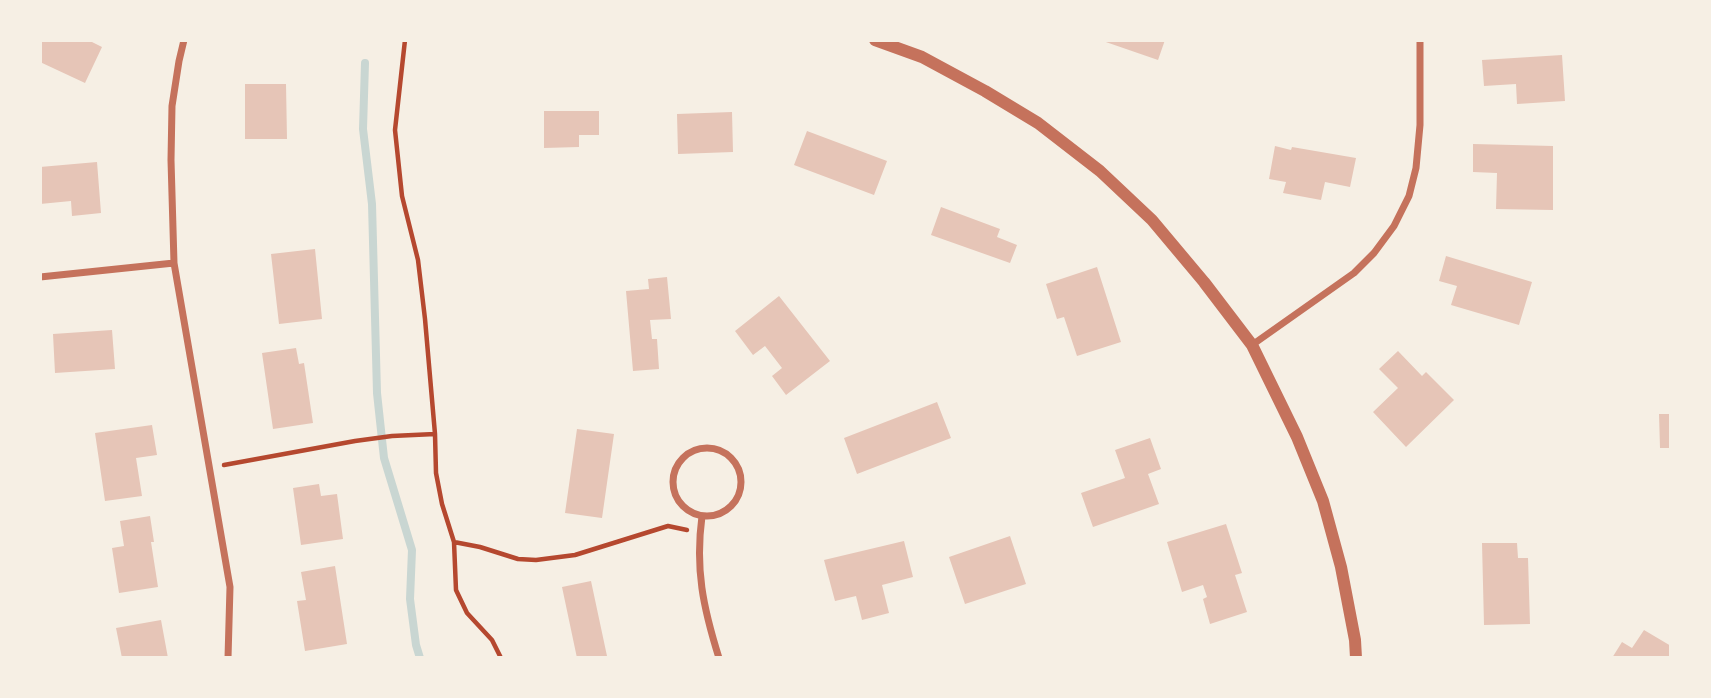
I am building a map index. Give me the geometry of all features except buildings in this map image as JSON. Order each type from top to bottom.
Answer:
[{"type":"street","points":[[184,40],[178,61],[172,106],[174,263],[230,587],[228,658]]},
{"type":"street","points":[[874,40],[922,57],[1038,123],[1100,170],[1152,220],[1204,282],[1252,345],[1297,438],[1323,501],[1341,567],[1356,658]]},
{"type":"street","points":[[1252,345],[1354,273],[1374,253],[1394,226],[1409,197],[1416,167],[1420,125],[1420,40]]},
{"type":"street","points":[[40,278],[174,263]]},
{"type":"street","points":[[713,448],[724,452],[736,464],[741,475],[741,487],[734,503],[725,511],[714,516],[702,516],[678,501],[673,478],[681,459],[690,452],[713,448]]},
{"type":"street","points":[[702,516],[699,581],[719,658]]},
{"type":"path","points":[[405,40],[395,130],[402,196],[418,260],[435,434],[436,473],[454,542],[456,590],[467,612],[492,640],[501,658]]},
{"type":"path","points":[[209,468],[355,441],[435,434]]},
{"type":"path","points":[[454,542],[518,559],[536,560],[575,555],[668,526],[700,532]]},
{"type":"waterway","points":[[365,63],[363,129],[372,204],[377,393],[384,458],[412,550],[410,599],[420,658]]}]
